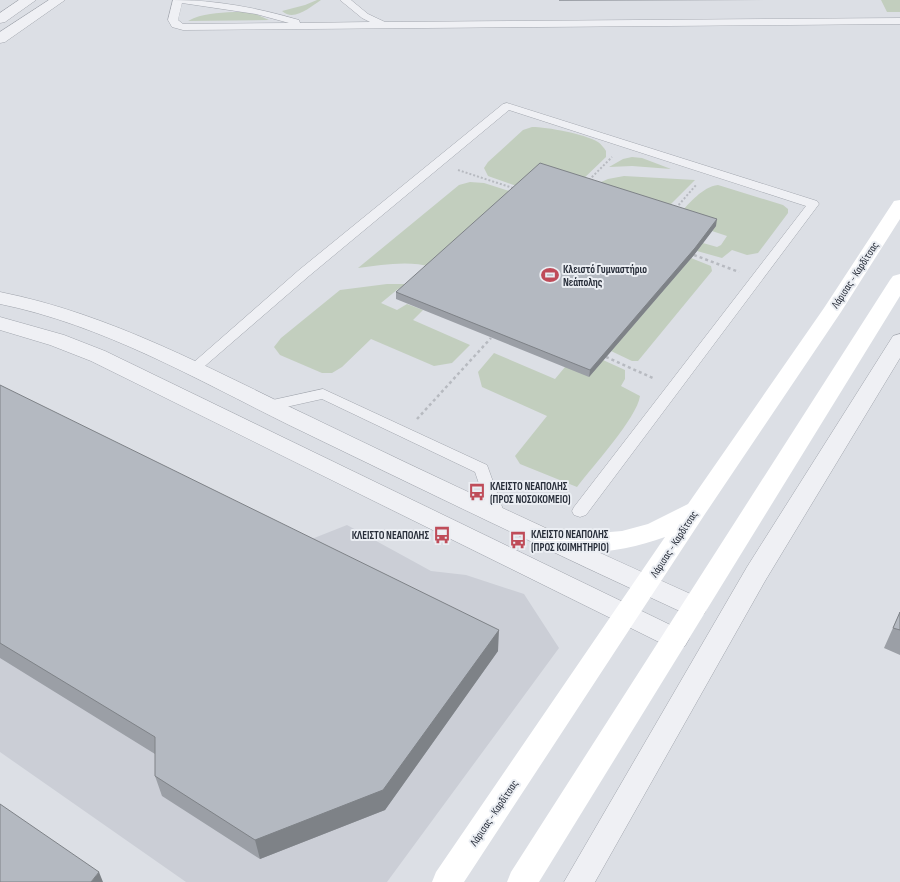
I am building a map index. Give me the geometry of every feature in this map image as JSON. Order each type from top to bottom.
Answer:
[{"type":"main road","name":"Λάρισας - Καρδίτσας","points":[[448,882],[697,508],[831,312],[900,205]]},
{"type":"main road","points":[[522,882],[676,639],[900,280]]},
{"type":"main road","points":[[546,540],[584,544],[624,540],[654,532],[697,508]]},
{"type":"street","points":[[0,19],[29,0]]},
{"type":"street","points":[[0,40],[58,0]]},
{"type":"street","points":[[0,298],[30,304],[117,333],[193,368],[268,406],[497,515],[546,540],[695,608]]},
{"type":"street","points":[[0,323],[57,340],[98,356],[676,639]]},
{"type":"street","points":[[579,882],[756,574],[900,341]]},
{"type":"lane","points":[[178,0],[174,20],[176,25],[183,27],[385,27],[900,22]]},
{"type":"lane","points":[[183,0],[257,11],[310,27]]},
{"type":"lane","points":[[345,0],[365,16],[385,27]]},
{"type":"lane","points":[[193,368],[304,273],[507,106],[813,204],[580,511]]},
{"type":"lane","points":[[268,406],[323,394],[482,469],[497,515]]},
{"type":"path","points":[[584,185],[626,144]]},
{"type":"path","points":[[438,164],[519,190]]},
{"type":"path","points":[[672,212],[709,171]]},
{"type":"path","points":[[694,255],[756,278]]},
{"type":"path","points":[[405,433],[491,338]]},
{"type":"path","points":[[606,357],[673,388]]},
{"type":"shaded area","points":[[0,386],[299,544],[347,525],[431,571],[466,575],[524,594],[559,648],[387,882],[186,882],[0,752]]},
{"type":"green space","points":[[321,0],[297,14],[287,14],[282,11],[305,5]]},
{"type":"green space","points":[[881,0],[900,0],[900,12],[887,12]]},
{"type":"green space","points":[[251,12],[269,20],[188,21],[205,15]]},
{"type":"green space","points":[[532,127],[547,128],[592,139],[603,147],[606,151],[606,157],[579,183],[522,188],[488,176],[484,168],[488,162],[523,130]]},
{"type":"green space","points":[[632,157],[642,158],[671,169],[632,166],[609,167],[623,159]]},
{"type":"green space","points":[[624,176],[695,180],[665,210],[594,185],[608,179]]},
{"type":"green space","points":[[470,182],[484,183],[516,193],[432,267],[404,263],[358,268],[459,185]]},
{"type":"green space","points":[[718,185],[783,205],[788,209],[788,213],[758,253],[747,255],[732,250],[722,258],[697,251],[703,243],[717,247],[721,245],[727,236],[712,231],[716,226],[679,214],[702,192],[712,186]]},
{"type":"green space","points":[[691,258],[711,266],[712,271],[638,361],[632,361],[611,351]]},
{"type":"green space","points":[[387,284],[414,284],[398,289],[381,303],[397,310],[407,304],[423,310],[413,320],[470,345],[452,363],[434,366],[371,339],[342,367],[332,373],[322,373],[280,355],[274,347],[281,338],[340,290]]},
{"type":"green space","points":[[494,353],[555,379],[565,367],[603,360],[625,370],[625,379],[621,386],[640,396],[637,405],[623,429],[577,487],[520,464],[515,456],[547,416],[482,387],[478,372]]},
{"type":"building","name":"Κλειστό Γυμναστήριο Νεάπολης","points":[[540,163],[717,219],[695,248],[590,370],[396,292]]},
{"type":"building","points":[[0,385],[499,630],[383,790],[255,840],[155,776],[155,737],[0,643]]},
{"type":"building","points":[[900,612],[900,630],[893,628]]},
{"type":"building","points":[[0,804],[99,872],[91,882],[0,882]]},
{"type":"place","name":"Κλειστό Γυμναστήριο Νεάπολης","points":[[550,275]]},
{"type":"place","name":"ΚΛΕΙΣΤΟ ΝΕΑΠΟΛΗΣ (ΠΡΟΣ ΝΟΣΟΚΟΜΕΙΟ)","points":[[477,492]]},
{"type":"place","name":"ΚΛΕΙΣΤΟ ΝΕΑΠΟΛΗΣ","points":[[442,535]]},
{"type":"place","name":"ΚΛΕΙΣΤΟ ΝΕΑΠΟΛΗΣ (ΠΡΟΣ ΚΟΙΜΗΤΗΡΙΟ)","points":[[518,540]]}]
